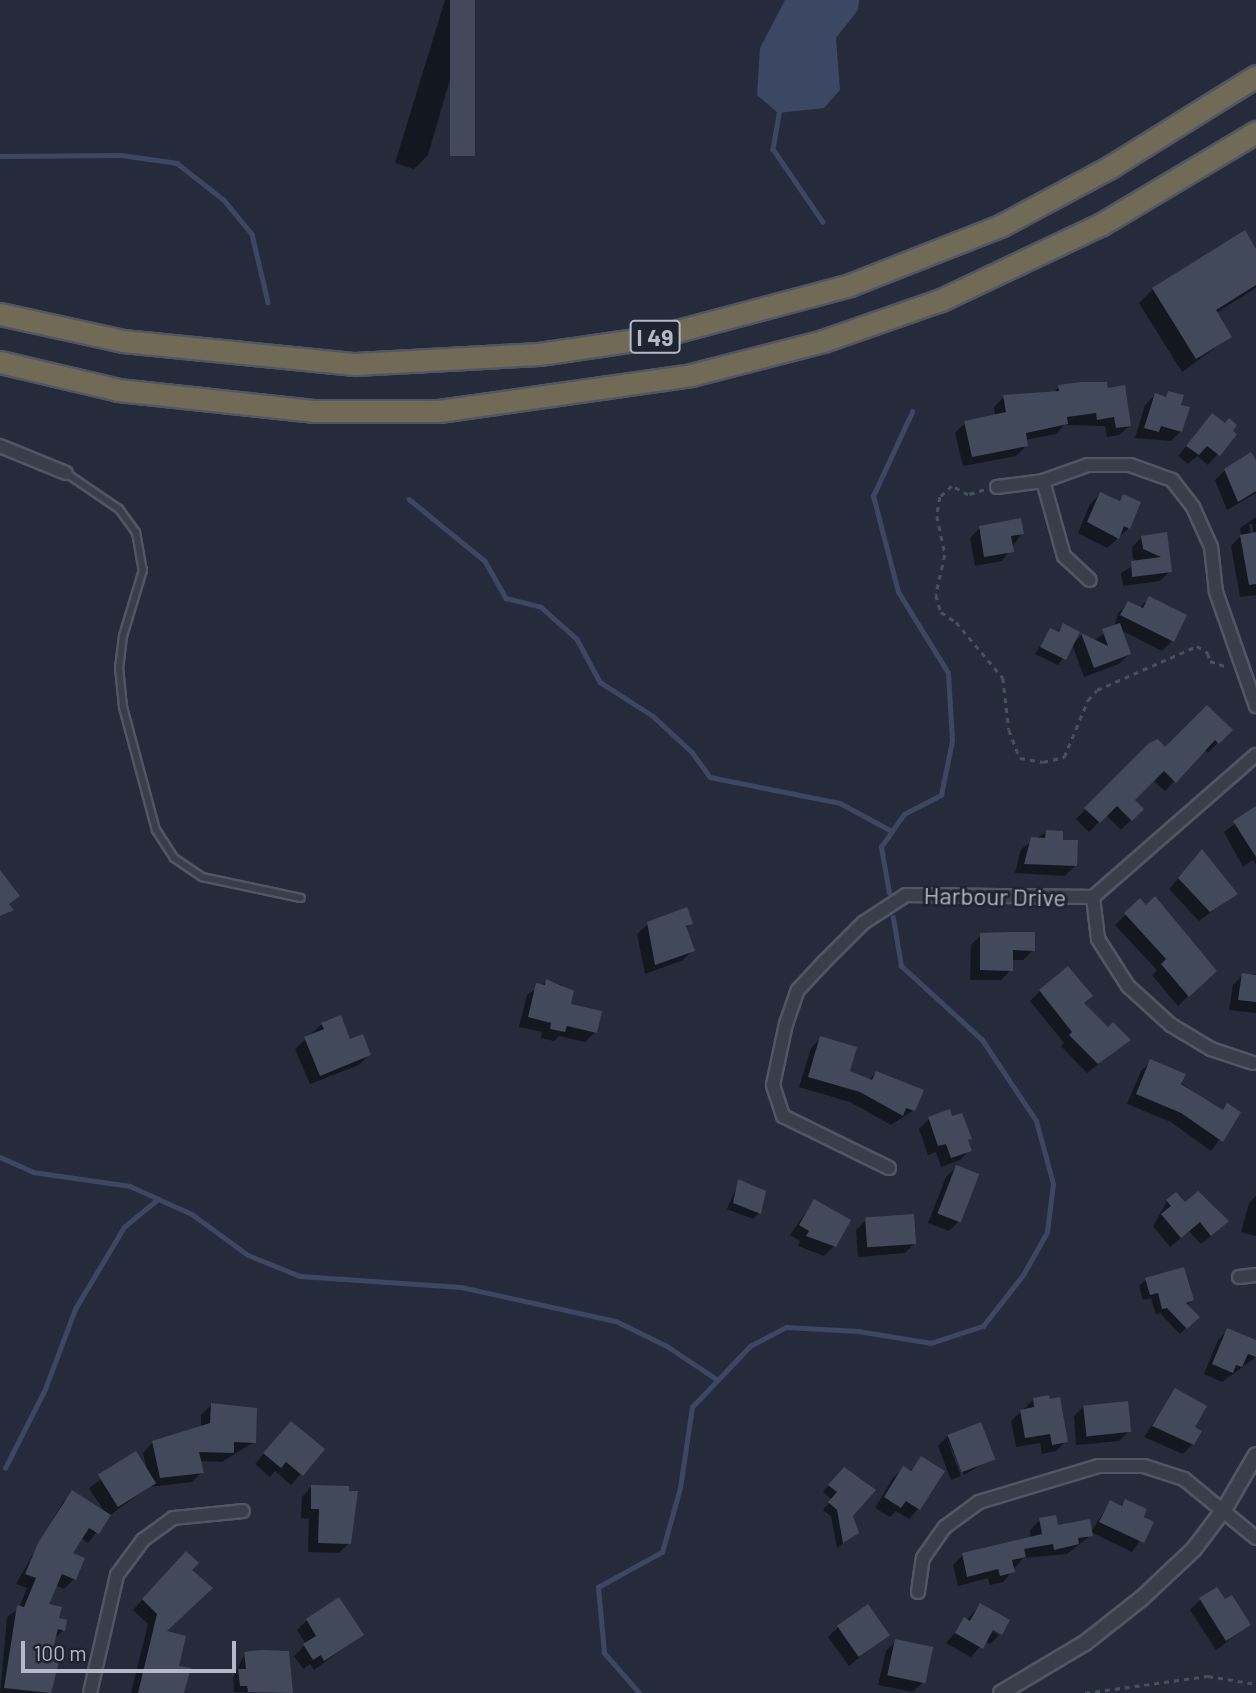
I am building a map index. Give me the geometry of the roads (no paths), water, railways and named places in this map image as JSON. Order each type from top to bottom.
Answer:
[{"type":"highway","name":"I 49","points":[[0,314],[135,342],[355,364],[539,355],[655,337],[850,285],[989,230],[1110,167],[1256,76]]},
{"type":"highway","name":"I 49","points":[[0,362],[118,390],[313,411],[439,411],[691,375],[823,341],[941,300],[1100,225],[1256,132]]},
{"type":"street","points":[[0,446],[66,473]]},
{"type":"street","points":[[997,487],[1043,481],[1087,465],[1130,465],[1172,480],[1193,507],[1211,547],[1216,592],[1256,706]]},
{"type":"street","points":[[1043,481],[1064,556],[1090,580]]},
{"type":"street","name":"Harbour Drive","points":[[889,1168],[783,1116],[773,1085],[786,1024],[798,990],[863,923],[906,895],[1093,897],[1256,755]]},
{"type":"street","points":[[1093,897],[1098,939],[1128,986],[1171,1025],[1211,1049],[1252,1063]]},
{"type":"street","points":[[1239,1277],[1256,1275]]},
{"type":"street","points":[[1001,1693],[1085,1643],[1142,1598],[1194,1549],[1225,1508],[1256,1455]]},
{"type":"street","points":[[918,1592],[923,1558],[945,1527],[979,1502],[1024,1485],[1098,1466],[1144,1466],[1184,1479],[1225,1508],[1256,1538]]},
{"type":"street","points":[[90,1693],[117,1575],[143,1540],[173,1518],[243,1511]]},
{"type":"lane","points":[[66,473],[119,509],[136,532],[143,570],[123,635],[119,667],[123,706],[156,830],[174,858],[202,877],[301,898]]},
{"type":"water","points":[[785,0],[859,0],[858,10],[836,38],[840,90],[824,108],[778,113],[757,95],[760,48]]},
{"type":"waterway","points":[[780,109],[773,149],[823,222]]},
{"type":"waterway","points":[[0,156],[121,155],[177,163],[224,200],[252,234],[268,302]]},
{"type":"waterway","points":[[889,893],[881,847],[904,814],[941,795],[952,741],[948,673],[898,592],[873,496],[912,412]]},
{"type":"waterway","points":[[409,499],[485,561],[506,598],[541,607],[577,639],[600,682],[653,716],[692,752],[710,777],[840,803],[892,831]]},
{"type":"waterway","points":[[639,1693],[604,1653],[598,1587],[662,1552],[680,1488],[692,1407],[750,1346],[786,1327],[858,1331],[931,1343],[983,1326],[1023,1275],[1047,1232],[1053,1184],[1036,1121],[982,1040],[901,966],[893,918]]},
{"type":"waterway","points":[[0,1157],[33,1172],[130,1186],[192,1214],[248,1255],[300,1276],[461,1287],[616,1321],[667,1346],[718,1380]]},
{"type":"waterway","points":[[5,1468],[45,1389],[75,1309],[124,1227],[158,1199]]}]
